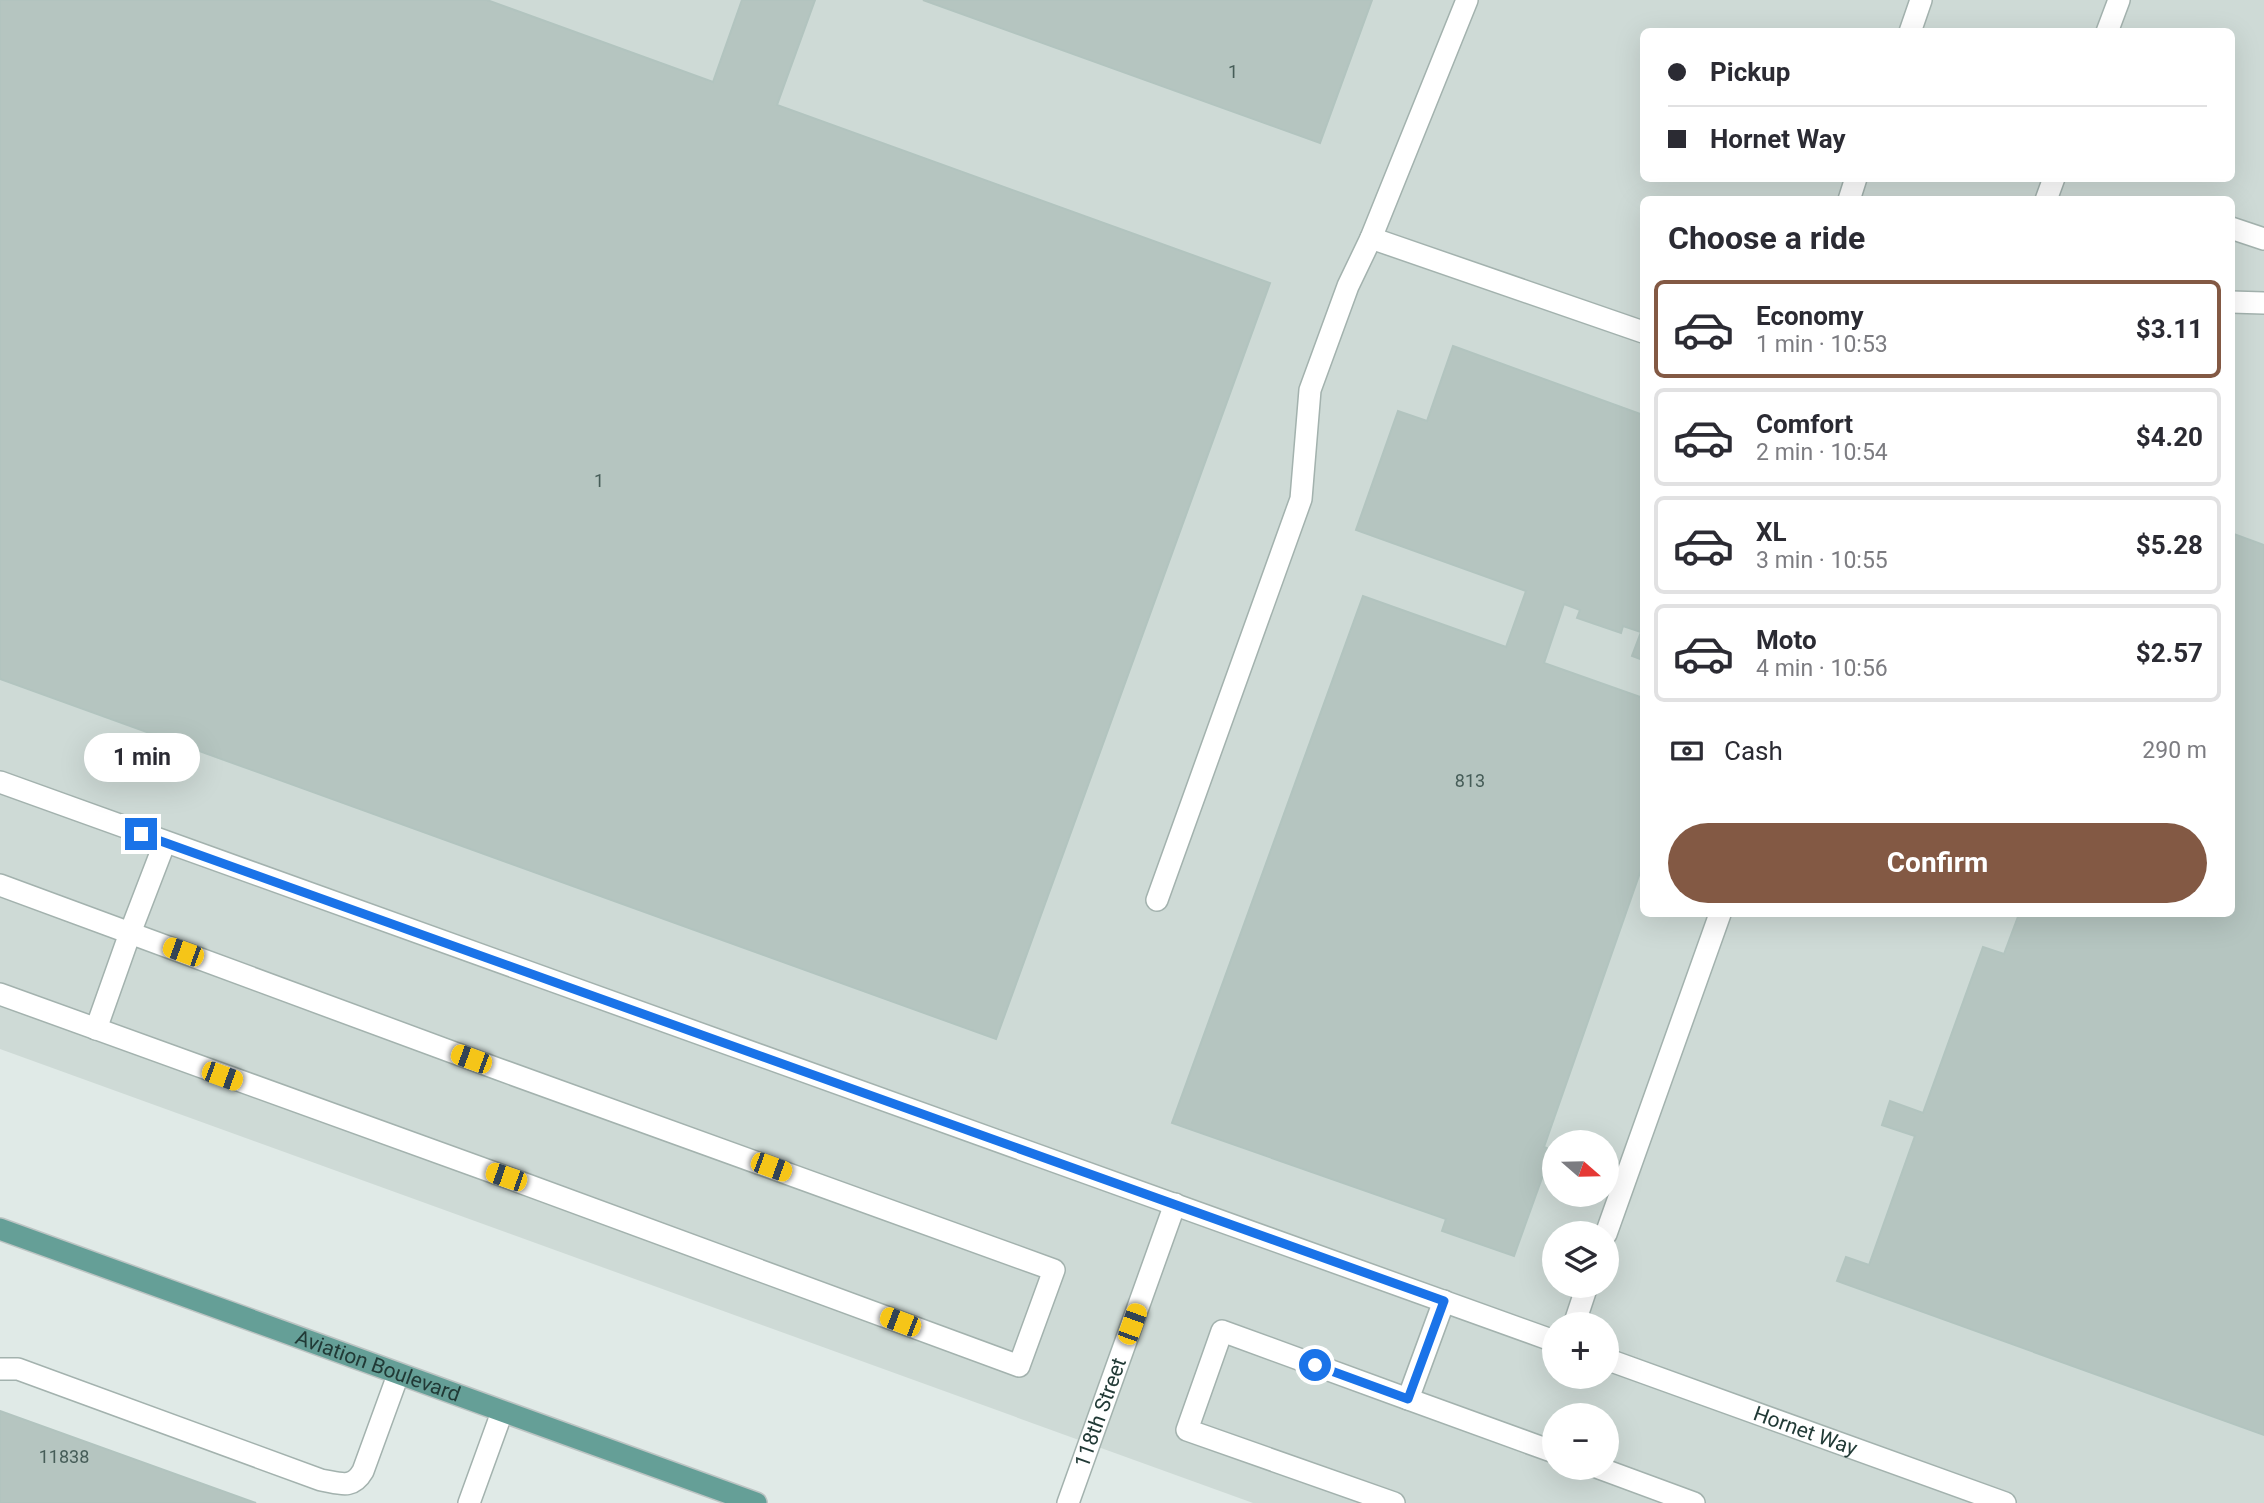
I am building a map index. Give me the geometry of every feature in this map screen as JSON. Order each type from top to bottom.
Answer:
[{"type":"main road","name":"Aviation Boulevard","points":[[0,1229],[756,1503]]},
{"type":"street","points":[[1157,900],[1301,499],[1310,390],[1348,286],[1371,238],[1467,0]]},
{"type":"street","points":[[1911,28],[1921,0]]},
{"type":"street","points":[[2108,28],[2119,0]]},
{"type":"street","points":[[2235,229],[2264,239]]},
{"type":"street","points":[[1371,238],[1640,331]]},
{"type":"street","points":[[2235,302],[2264,303]]},
{"type":"street","points":[[0,782],[1542,1337]]},
{"type":"street","points":[[96,1029],[165,842]]},
{"type":"street","points":[[0,885],[1054,1270],[1019,1366],[0,994]]},
{"type":"street","points":[[1611,1221],[1719,917]]},
{"type":"street","name":"118th Street","points":[[1068,1503],[1175,1204]]},
{"type":"street","points":[[1408,1399],[1444,1301]]},
{"type":"street","points":[[1394,1503],[1187,1430],[1222,1331],[1542,1448]]},
{"type":"street","name":"Hornet Way","points":[[1619,1364],[2005,1503]]},
{"type":"street","points":[[0,1369],[18,1369],[321,1480],[351,1484],[358,1481],[363,1471],[398,1375]]},
{"type":"street","points":[[470,1503],[502,1412]]},
{"type":"street","points":[[1619,1475],[1694,1503]]},
{"type":"shaded area","points":[[0,0],[2264,0],[2264,1503],[1253,1503],[0,1049]]},
{"type":"building","points":[[0,0],[487,0],[713,82],[742,0],[815,0],[777,105],[1270,283],[996,1039],[0,679]]},
{"type":"building","points":[[923,0],[1372,0],[1320,143]]},
{"type":"building","points":[[1453,346],[1640,414],[1640,632],[1623,626],[1621,633],[1577,618],[1580,610],[1564,604],[1544,663],[1640,697],[1640,873],[1550,1130],[1542,1130],[1542,1178],[1514,1256],[1442,1231],[1446,1219],[1172,1123],[1363,596],[1506,647],[1526,591],[1356,530],[1398,411],[1427,421]]},
{"type":"building","points":[[2235,534],[2264,545],[2264,1435],[1837,1281],[1846,1257],[1869,1265],[1915,1136],[1882,1125],[1890,1101],[1923,1113],[1983,947],[2004,954],[2018,917],[2235,917]]},
{"type":"building","points":[[1640,635],[1640,659],[1632,656]]},
{"type":"building","points":[[0,1411],[256,1503],[0,1503]]},
{"type":"route","points":[[141,834],[1444,1301],[1408,1399],[1315,1365]]}]
